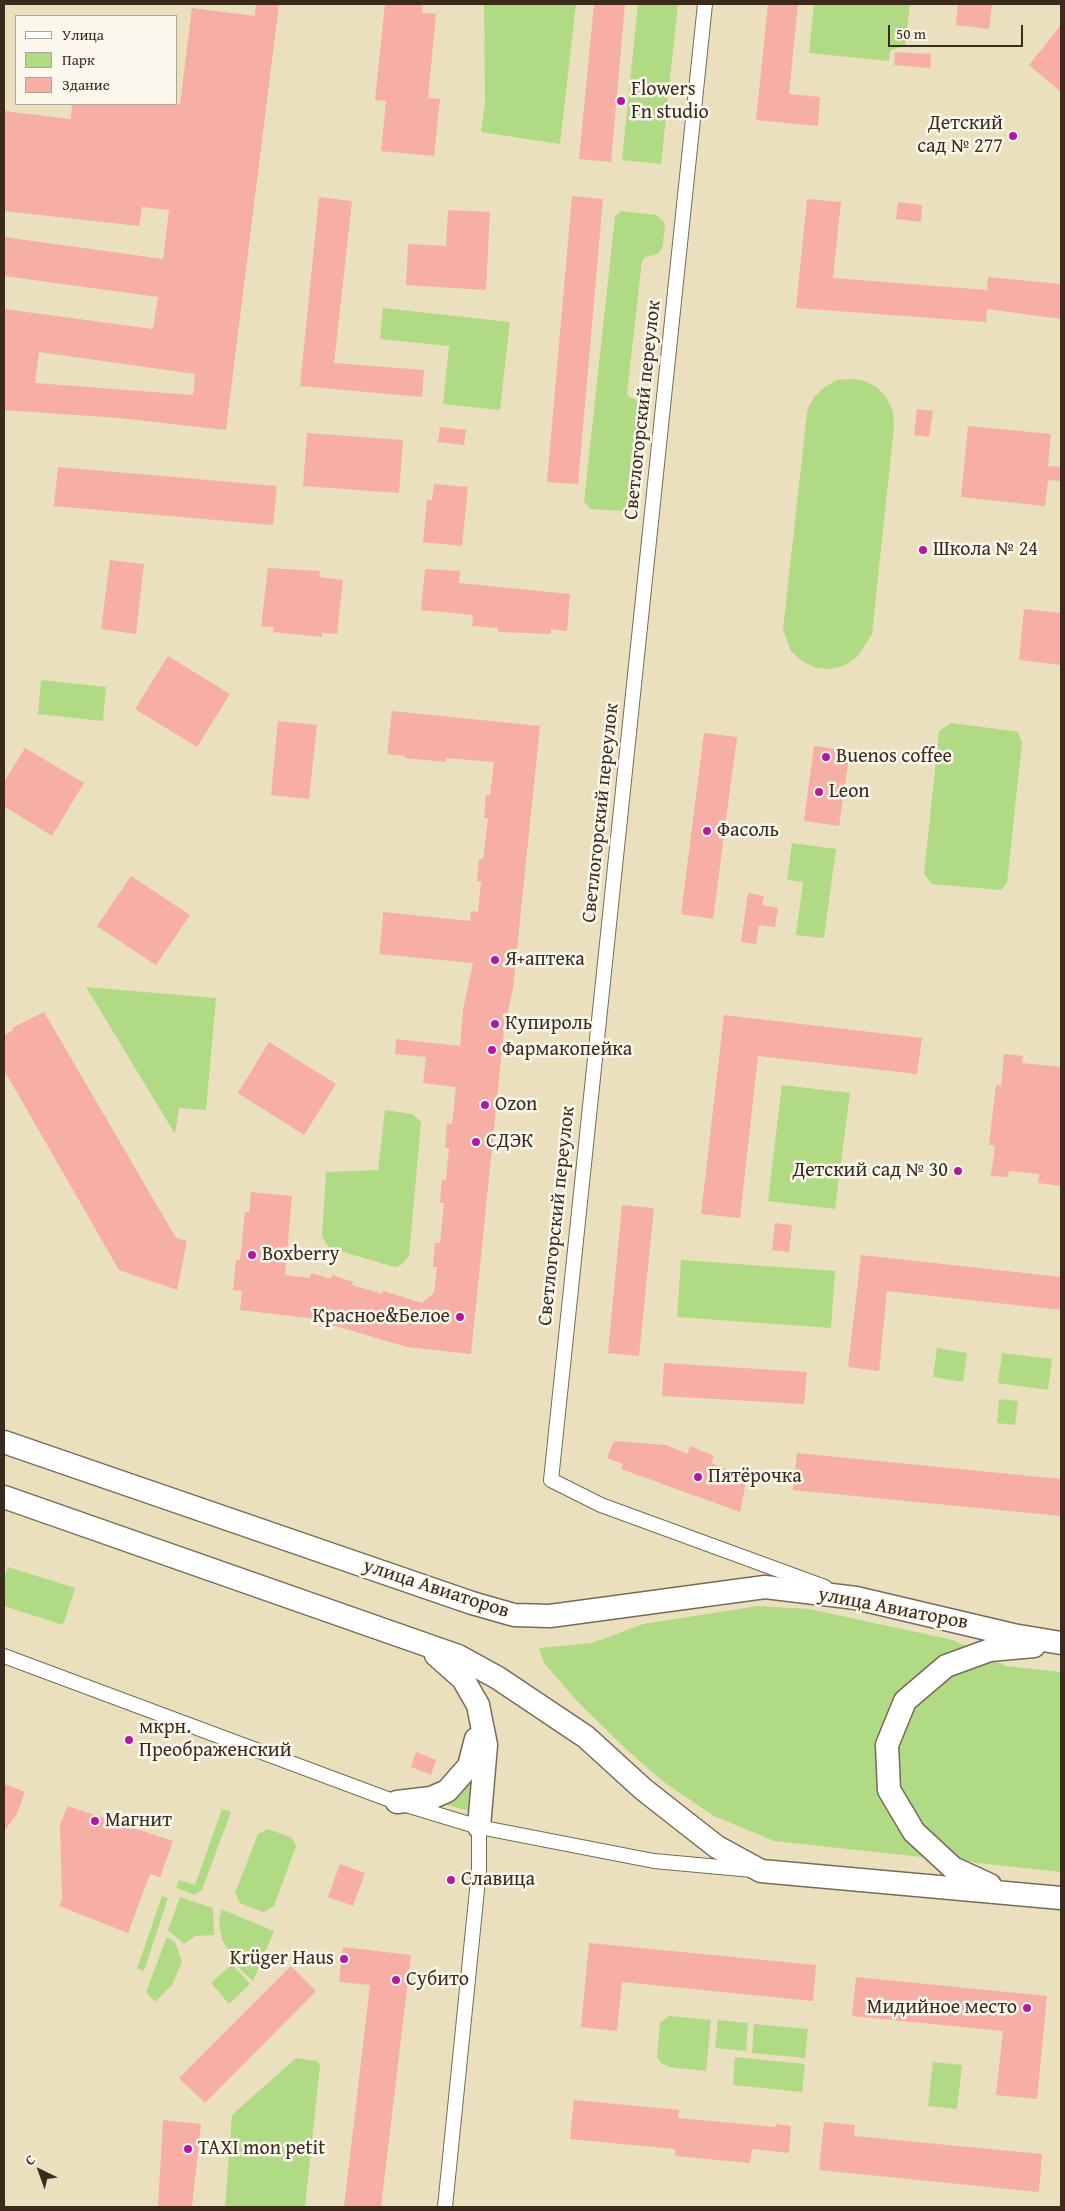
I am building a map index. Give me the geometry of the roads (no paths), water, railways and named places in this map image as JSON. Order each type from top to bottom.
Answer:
[{"type":"main road","name":"улица Авиаторов","points":[[4,1442],[472,1603],[514,1615],[550,1616],[765,1587],[856,1598],[1013,1635],[1061,1643]]},
{"type":"main road","points":[[4,1498],[458,1656],[498,1678],[586,1737],[643,1789],[717,1847],[761,1871],[1061,1898]]},
{"type":"main road","points":[[422,1643],[463,1679],[478,1705],[486,1745],[479,1828]]},
{"type":"main road","points":[[1004,1892],[953,1868],[914,1832],[889,1790],[886,1745],[905,1702],[946,1666],[990,1650],[1061,1643]]},
{"type":"main road","points":[[397,1802],[431,1798],[447,1791],[459,1780],[469,1766],[481,1721]]},
{"type":"street","name":"Светлогорский переулок","points":[[705,4],[551,1480],[601,1504],[856,1598]]},
{"type":"street","points":[[4,1656],[397,1802],[479,1828],[654,1860],[761,1871]]},
{"type":"street","points":[[445,2207],[477,1890],[479,1828]]},
{"type":"place","name":"Flowers Fn studio","points":[[621,101]]},
{"type":"place","name":"Детский сад № 277","points":[[1013,136]]},
{"type":"place","name":"Школа № 24","points":[[923,550]]},
{"type":"place","name":"Buenos coffee","points":[[826,757]]},
{"type":"place","name":"Leon","points":[[819,792]]},
{"type":"place","name":"Фасоль","points":[[707,831]]},
{"type":"place","name":"Я+аптека","points":[[495,960]]},
{"type":"place","name":"Купироль","points":[[495,1024]]},
{"type":"place","name":"Фармакопейка","points":[[492,1050]]},
{"type":"place","name":"Ozon","points":[[485,1105]]},
{"type":"place","name":"СДЭК","points":[[476,1142]]},
{"type":"place","name":"Детский сад № 30","points":[[958,1171]]},
{"type":"place","name":"Boxberry","points":[[252,1255]]},
{"type":"place","name":"Красное&Белое","points":[[460,1317]]},
{"type":"place","name":"Пятёрочка","points":[[698,1477]]},
{"type":"place","name":"мкрн. Преображенский","points":[[129,1740]]},
{"type":"place","name":"Магнит","points":[[95,1821]]},
{"type":"place","name":"Славица","points":[[451,1880]]},
{"type":"place","name":"Krüger Haus","points":[[344,1959]]},
{"type":"place","name":"Субито","points":[[396,1980]]},
{"type":"place","name":"Мидийное место","points":[[1027,2008]]},
{"type":"place","name":"TAXI mon petit","points":[[188,2149]]}]
